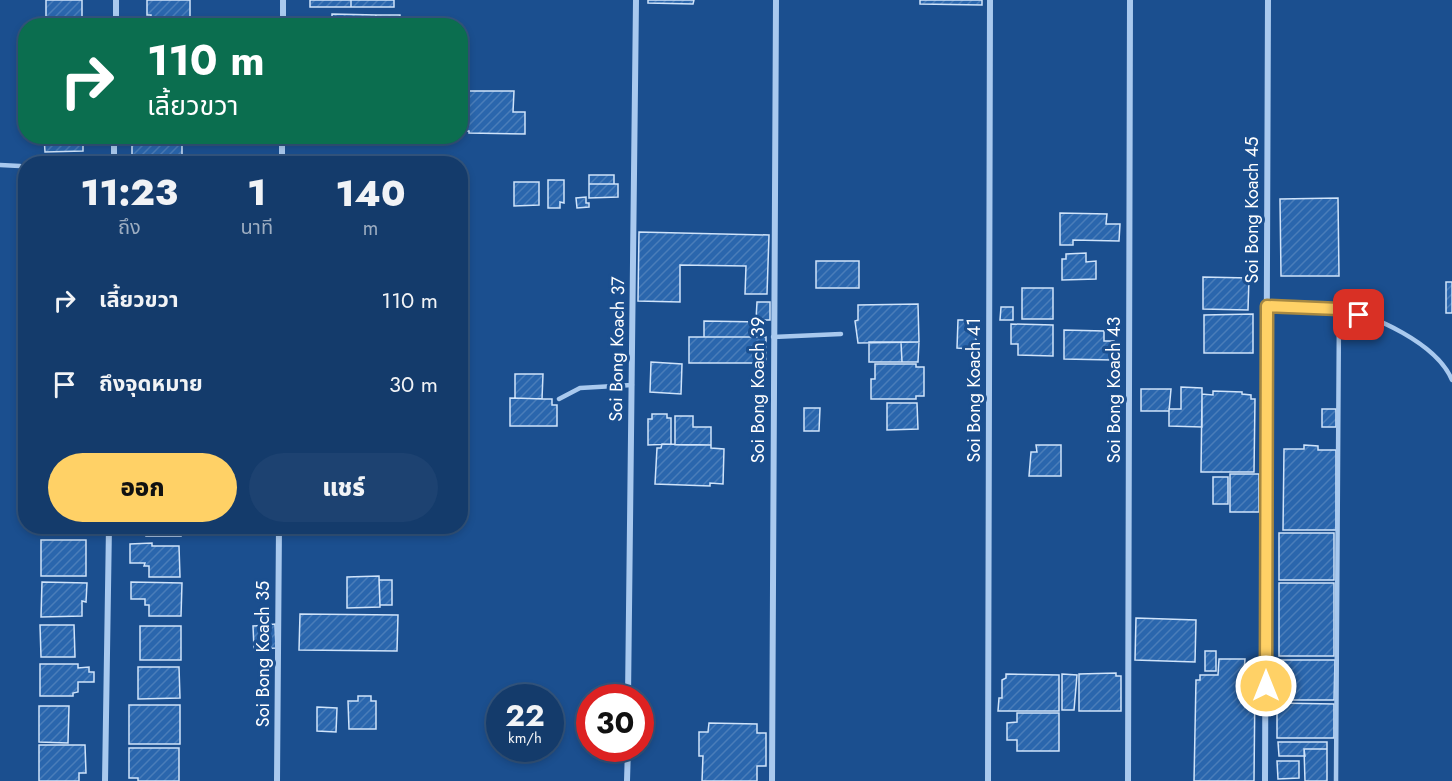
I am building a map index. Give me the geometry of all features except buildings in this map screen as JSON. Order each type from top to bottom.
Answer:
[{"type":"street","points":[[116,0],[116,18]]},
{"type":"street","points":[[283,0],[283,18]]},
{"type":"street","name":"Soi Bong Koach 37","points":[[628,684],[636,0]]},
{"type":"street","name":"Soi Bong Koach 39","points":[[771,781],[776,0]]},
{"type":"street","name":"Soi Bong Koach 41","points":[[988,781],[990,0]]},
{"type":"street","name":"Soi Bong Koach 43","points":[[1128,781],[1130,0]]},
{"type":"street","name":"Soi Bong Koach 45","points":[[1265,781],[1268,0]]},
{"type":"street","points":[[105,781],[109,534]]},
{"type":"street","name":"Soi Bong Koach 35","points":[[277,781],[279,534]]},
{"type":"street","points":[[627,762],[627,781]]},
{"type":"lane","points":[[0,165],[18,166]]},
{"type":"lane","points":[[1267,306],[1339,309],[1380,321],[1414,339],[1440,361],[1452,380]]},
{"type":"lane","points":[[1336,781],[1339,309]]},
{"type":"lane","points":[[773,337],[841,334]]},
{"type":"lane","points":[[559,399],[580,388],[632,385]]},
{"type":"route","points":[[1266,686],[1267,306],[1339,309],[1359,315]]}]
